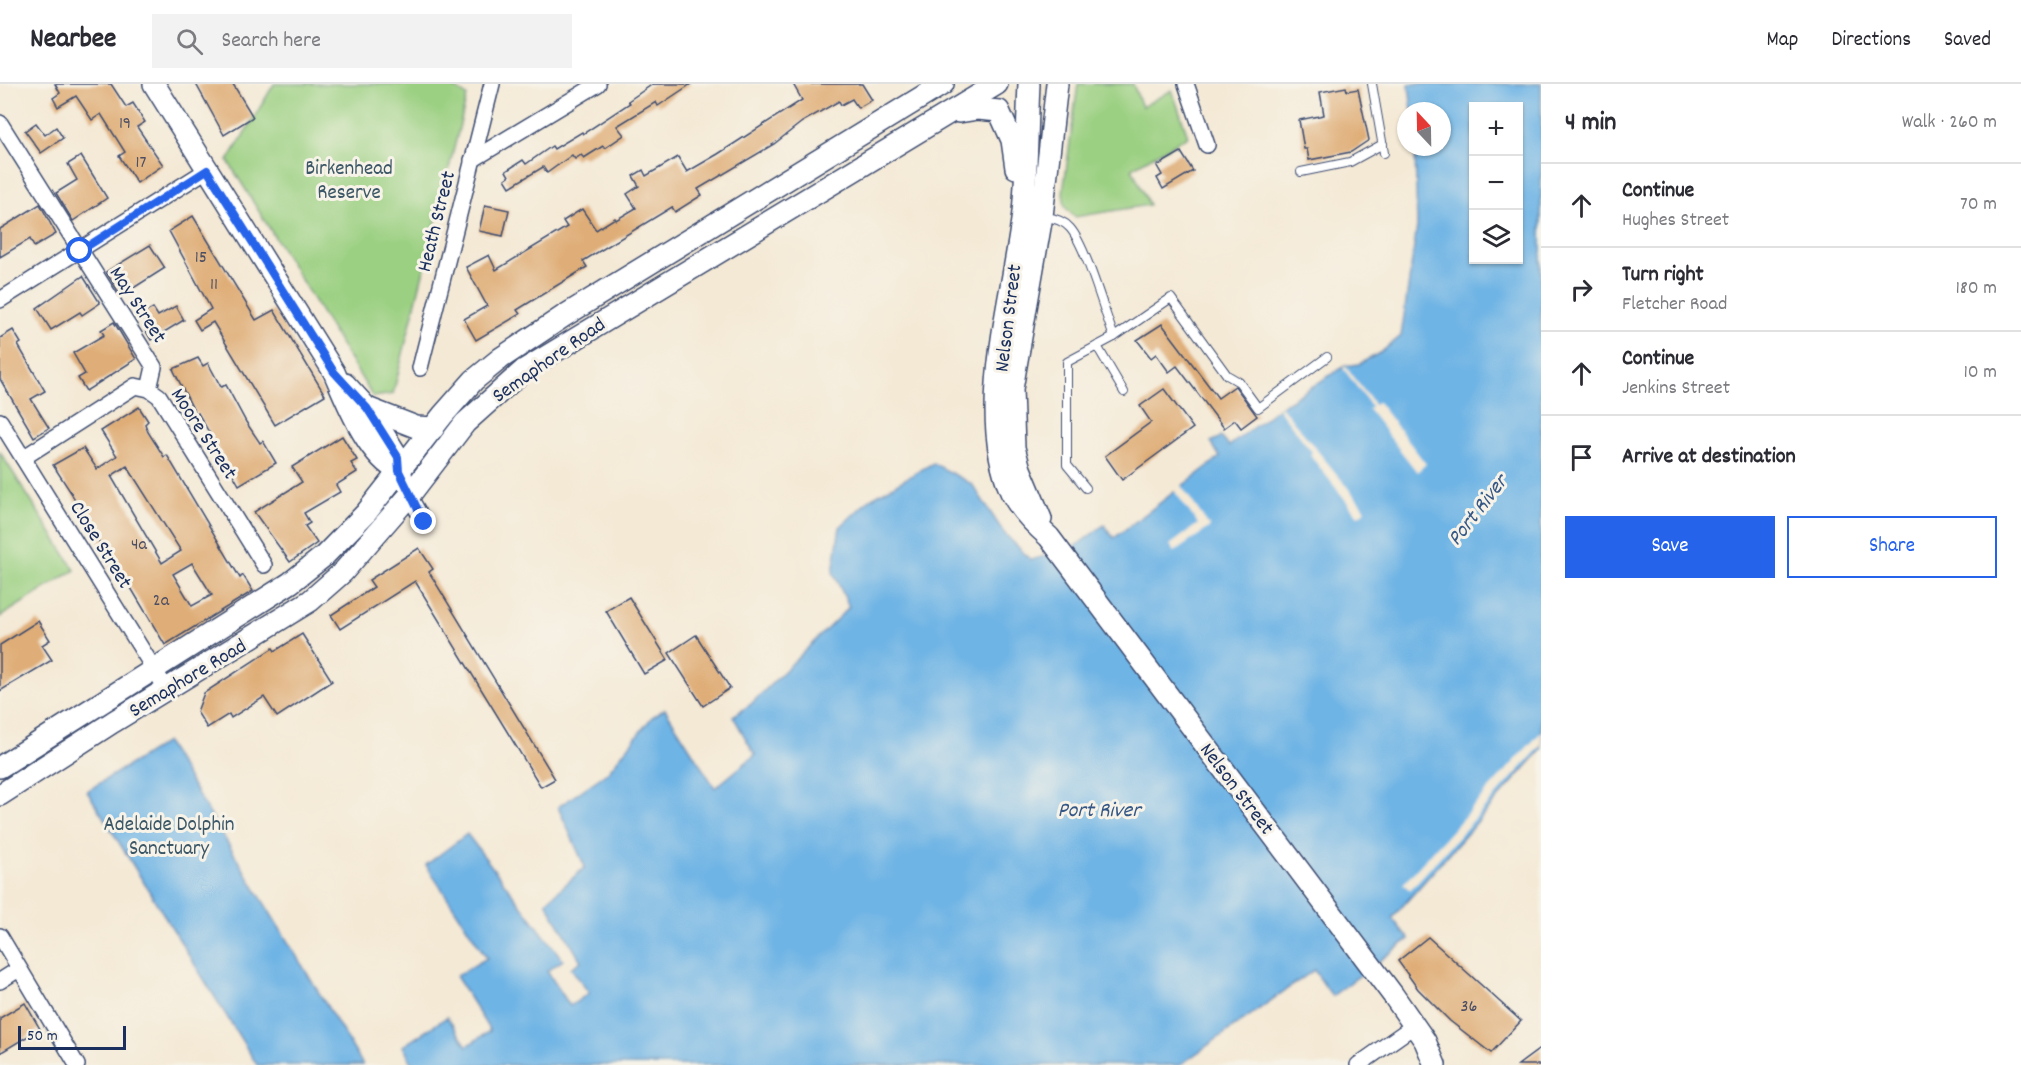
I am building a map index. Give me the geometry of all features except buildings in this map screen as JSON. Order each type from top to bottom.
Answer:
[{"type":"main road","points":[[154,84],[334,372],[353,415],[386,465],[399,471]]},
{"type":"main road","name":"Semaphore Road","points":[[0,767],[290,583],[324,556],[366,513],[474,380],[501,358],[564,316],[943,84]]},
{"type":"main road","name":"Semaphore Road","points":[[0,795],[113,722],[310,601],[343,572],[410,496],[465,423],[524,370],[753,230],[952,114],[997,84]]},
{"type":"main road","name":"Nelson Street","points":[[1029,84],[1032,214]]},
{"type":"main road","name":"Nelson Street","points":[[1057,84],[1032,214],[1012,389],[1014,448],[1020,469],[1049,537],[1420,1033],[1449,1065]]},
{"type":"main road","points":[[952,114],[978,109],[999,111],[1012,140],[1032,214]]},
{"type":"main road","points":[[334,372],[367,408],[398,457],[399,471],[410,496]]},
{"type":"main road","points":[[367,408],[416,427],[434,428]]},
{"type":"main road","name":"Nelson Street","points":[[1420,1033],[1435,1065]]},
{"type":"street","name":"Heath Street","points":[[420,368],[492,84]]},
{"type":"street","points":[[472,160],[598,84]]},
{"type":"street","points":[[1186,84],[1207,145]]},
{"type":"street","name":"May Street","points":[[0,123],[154,367],[149,389]]},
{"type":"street","points":[[0,300],[207,170]]},
{"type":"street","name":"Moore Street","points":[[23,458],[135,386],[149,389],[159,396],[264,565]]},
{"type":"street","name":"Close Street","points":[[0,421],[167,690]]},
{"type":"street","points":[[410,496],[424,522]]},
{"type":"street","points":[[0,936],[77,1065]]},
{"type":"street","points":[[0,981],[19,969]]},
{"type":"street","points":[[1358,1065],[1420,1033]]},
{"type":"lane","points":[[1372,84],[1384,153]]},
{"type":"lane","points":[[1301,172],[1350,162],[1383,144]]},
{"type":"lane","points":[[1032,214],[1057,219],[1070,227],[1080,245],[1114,336]]},
{"type":"lane","points":[[1086,488],[1067,465],[1067,362],[1114,336],[1171,298],[1227,375],[1239,382],[1258,408],[1327,357]]},
{"type":"lane","points":[[1097,346],[1125,393]]},
{"type":"green space","name":"Birkenhead Reserve","points":[[274,84],[449,84],[467,96],[393,394],[373,397],[228,161]]},
{"type":"green space","points":[[1078,84],[1133,84],[1142,107],[1172,90],[1188,136],[1132,168],[1149,205],[1075,217],[1065,207],[1063,193]]},
{"type":"green space","points":[[0,452],[75,570],[0,617]]},
{"type":"water","name":"Port River","points":[[1409,84],[1541,84],[1541,750],[1392,918],[1409,939],[1332,996],[1314,970],[1180,1065],[413,1065],[403,1046],[447,1017],[467,1046],[490,1031],[456,976],[487,958],[426,865],[467,834],[563,960],[547,971],[570,1006],[589,993],[571,968],[581,961],[546,902],[585,867],[558,807],[607,773],[652,717],[665,709],[715,788],[755,755],[733,716],[750,705],[849,607],[833,572],[840,527],[870,499],[933,463],[972,484],[1004,533],[1031,560],[1073,548],[1104,525],[1114,538],[1220,457],[1211,442],[1221,437],[1229,446],[1281,406],[1345,366],[1359,364],[1380,353],[1401,336],[1417,226],[1415,156],[1451,156],[1451,102],[1411,102]]},
{"type":"water","name":"Adelaide Dolphin Sanctuary","points":[[166,742],[363,1065],[257,1065],[87,791]]},
{"type":"pier","points":[[1345,366],[1374,404],[1378,402],[1426,464],[1417,472],[1368,409],[1371,406],[1343,368]]},
{"type":"pier","points":[[1281,406],[1366,510],[1358,516],[1310,455],[1312,452],[1278,408]]},
{"type":"pier","points":[[1180,484],[1210,527],[1175,552],[1170,545],[1198,524],[1173,489]]},
{"type":"pier","points":[[1541,732],[1541,746],[1410,890],[1403,884]]},
{"type":"route","points":[[80,251],[207,170],[334,372],[367,408],[398,457],[399,471],[424,522]]}]
